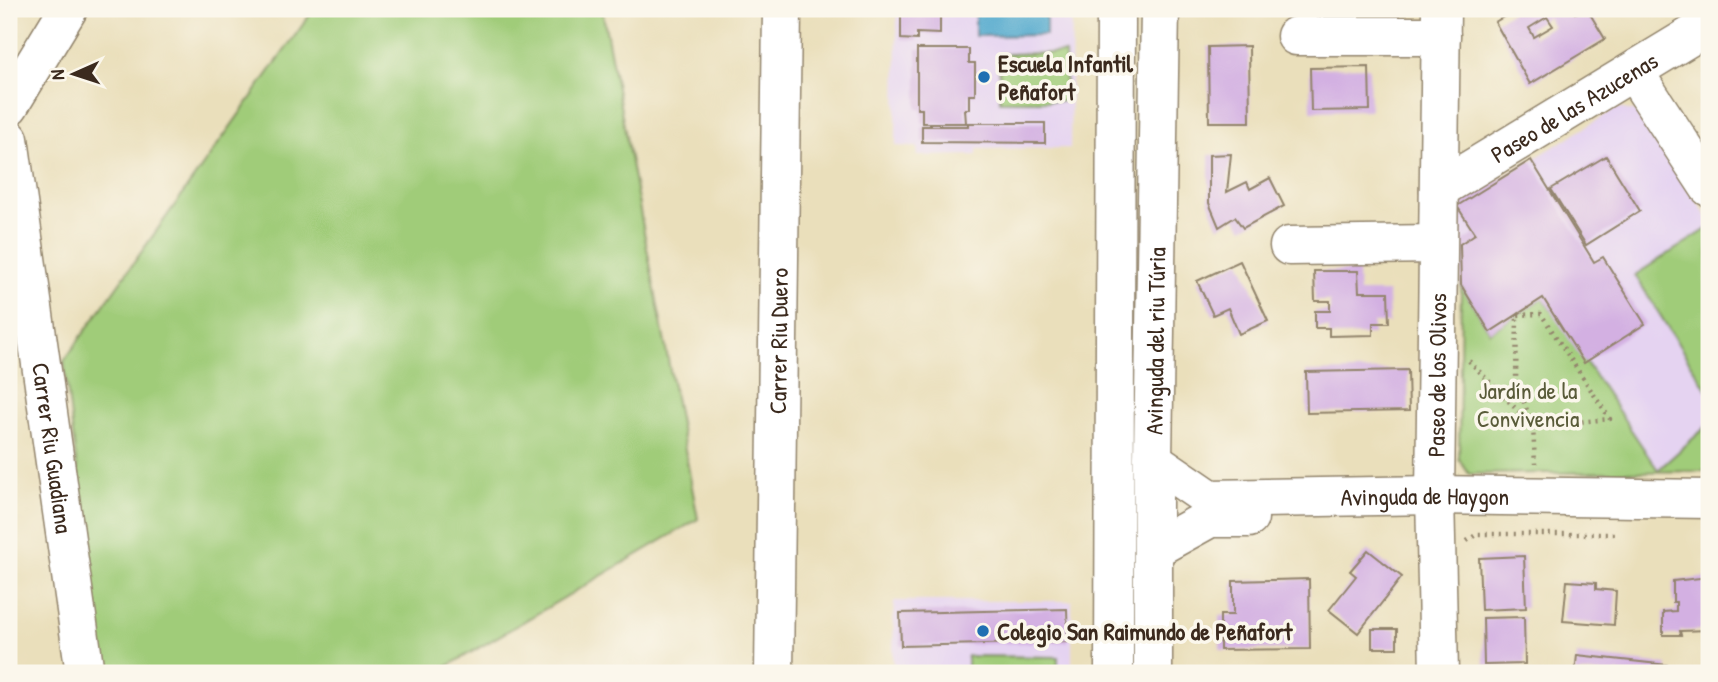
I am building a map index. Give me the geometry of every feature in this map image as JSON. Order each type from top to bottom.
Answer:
[{"type":"street","points":[[9,106],[68,9]]},
{"type":"street","name":"Carrer Riu Duero","points":[[774,673],[782,9]]},
{"type":"street","name":"Avinguda del riu Túria","points":[[1114,673],[1116,9]]},
{"type":"street","name":"Avinguda del riu Túria","points":[[1153,673],[1153,460],[1160,9]]},
{"type":"street","name":"Paseo de los Olivos","points":[[1296,36],[1441,22],[1436,518],[1439,673]]},
{"type":"street","name":"Paseo de las Azucenas","points":[[1439,189],[1709,25]]},
{"type":"street","points":[[1634,72],[1709,187]]},
{"type":"street","name":"Carrer Riu Guadiana","points":[[9,139],[85,673]]},
{"type":"street","points":[[1289,246],[1437,244]]},
{"type":"street","name":"Avinguda de Haygon","points":[[1153,460],[1210,499],[1436,518],[1537,496],[1709,499]]},
{"type":"street","name":"Avinguda de Haygon","points":[[1154,549],[1210,518],[1709,516]]},
{"type":"path","points":[[1534,426],[1610,419],[1541,314],[1517,315],[1516,381],[1534,426],[1537,496]]},
{"type":"path","points":[[1460,352],[1534,426]]},
{"type":"path","points":[[1436,518],[1462,544],[1477,534],[1627,534]]},
{"type":"shaded area","name":"Escuela Infantil Peñafort","points":[[897,9],[1072,9],[1070,148],[977,149],[977,155],[918,156],[917,147],[896,146]]},
{"type":"shaded area","points":[[1617,108],[1639,112],[1709,220],[1709,424],[1658,470],[1543,299],[1490,332],[1461,285],[1457,206]]},
{"type":"shaded area","name":"Colegio San Raimundo de Peñafort","points":[[894,601],[1072,601],[1072,673],[896,673],[893,661]]},
{"type":"green space","points":[[314,9],[602,9],[698,519],[436,673],[102,673],[64,361]]},
{"type":"green space","points":[[1065,53],[1066,101],[1000,101],[999,54]]},
{"type":"green space","points":[[1707,229],[1709,388],[1707,390],[1635,275]]},
{"type":"green space","name":"Jardín de la Convivencia","points":[[1461,285],[1490,332],[1543,298],[1658,470],[1709,424],[1709,471],[1469,474],[1459,459]]},
{"type":"green space","points":[[967,656],[1058,657],[1058,673],[967,673]]},
{"type":"water","points":[[975,9],[1046,9],[1046,35],[975,36]]},
{"type":"building","points":[[901,9],[940,9],[940,34],[917,33],[917,40],[901,39]]},
{"type":"building","points":[[1310,9],[1341,9],[1341,14],[1310,13]]},
{"type":"building","points":[[1517,9],[1572,9],[1575,13],[1587,9],[1605,39],[1530,84],[1495,22]],"holes":[[[1547,17],[1553,26],[1534,37],[1529,28]]]},
{"type":"building","points":[[1249,46],[1250,122],[1209,122],[1208,47]]},
{"type":"building","points":[[917,49],[969,49],[969,63],[975,63],[975,95],[969,95],[969,109],[965,109],[966,123],[922,123],[922,109],[917,109]]},
{"type":"building","points":[[1369,67],[1370,110],[1311,111],[1310,68]]},
{"type":"building","points":[[968,123],[1045,123],[1045,143],[922,142],[922,126],[968,126]]},
{"type":"building","points":[[1231,154],[1227,192],[1247,182],[1250,189],[1270,178],[1284,206],[1243,228],[1235,217],[1219,227],[1209,203],[1209,155]]},
{"type":"building","points":[[1606,156],[1640,211],[1586,245],[1551,189]]},
{"type":"building","points":[[1531,160],[1594,262],[1603,257],[1645,324],[1584,363],[1543,298],[1490,332],[1461,285],[1460,244],[1475,234],[1457,206]]},
{"type":"building","points":[[1240,261],[1268,321],[1239,334],[1228,308],[1213,315],[1197,281]]},
{"type":"building","points":[[1314,271],[1358,271],[1359,292],[1388,292],[1389,323],[1373,323],[1373,335],[1329,336],[1329,328],[1315,328],[1315,311],[1330,311],[1330,301],[1315,301]]},
{"type":"building","points":[[1408,370],[1409,411],[1307,413],[1306,372]]},
{"type":"building","points":[[1368,550],[1402,577],[1358,633],[1329,610],[1356,576],[1350,571]]},
{"type":"building","points":[[1524,556],[1526,608],[1481,610],[1479,558]]},
{"type":"building","points":[[1709,577],[1709,630],[1680,631],[1681,635],[1663,635],[1663,612],[1676,611],[1673,581]]},
{"type":"building","points":[[1309,579],[1310,649],[1220,650],[1220,615],[1233,615],[1233,581]]},
{"type":"building","points":[[1567,581],[1596,583],[1596,589],[1616,591],[1614,625],[1563,621]]},
{"type":"building","points":[[1067,609],[1068,642],[901,646],[900,613]]},
{"type":"building","points":[[1524,617],[1525,664],[1484,665],[1483,618]]},
{"type":"building","points":[[1372,629],[1397,629],[1397,648],[1372,648]]},
{"type":"building","points":[[1577,655],[1667,665],[1666,673],[1575,673]]},
{"type":"place","name":"Escuela Infantil Peñafort","points":[[984,77]]},
{"type":"place","name":"Colegio San Raimundo de Peñafort","points":[[983,631]]}]
